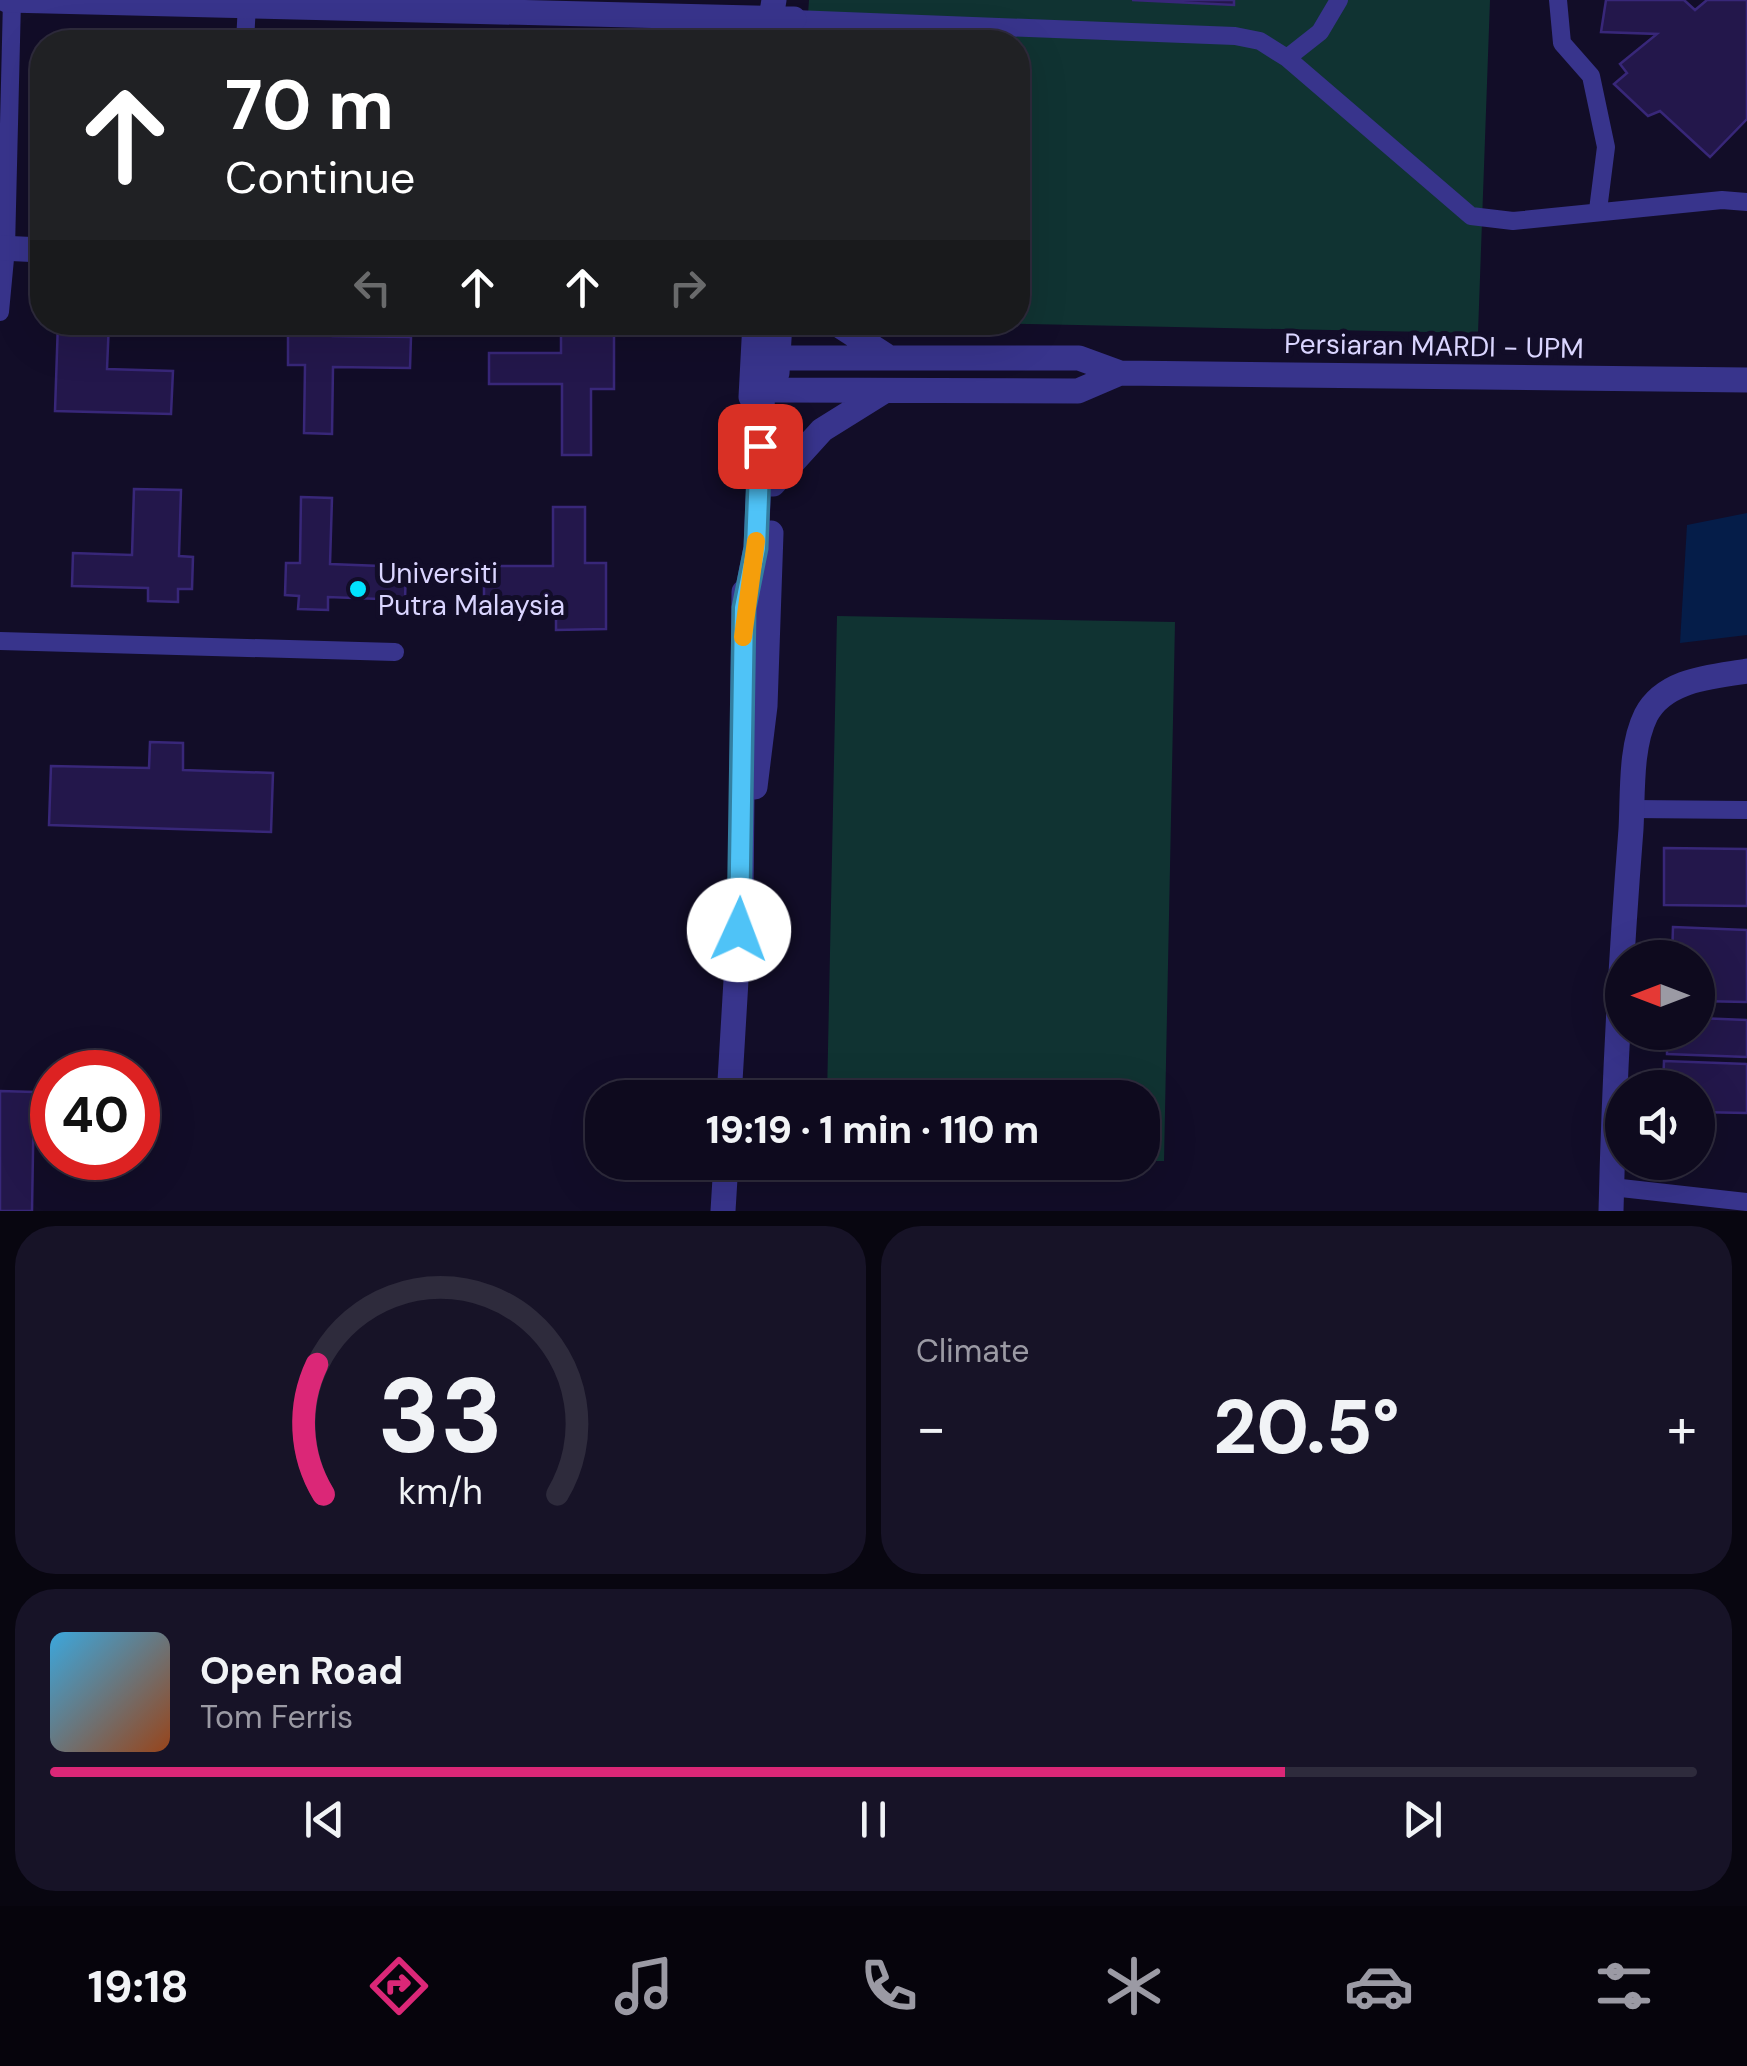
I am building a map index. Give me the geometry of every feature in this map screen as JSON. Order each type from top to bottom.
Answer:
[{"type":"street","points":[[9,0],[781,20]]},
{"type":"street","points":[[3,248],[30,249]]},
{"type":"street","points":[[730,1080],[741,896],[744,608],[754,335]]},
{"type":"street","points":[[741,896],[765,706],[773,484],[773,375],[768,335]]},
{"type":"street","points":[[744,608],[756,548],[778,335]]},
{"type":"street","points":[[855,335],[888,356]]},
{"type":"street","points":[[773,375],[888,356],[1078,358],[1120,373]]},
{"type":"street","points":[[773,375],[888,390],[1078,391],[1120,373]]},
{"type":"street","name":"Persiaran MARDI - UPM","points":[[1120,373],[1747,380]]},
{"type":"street","points":[[773,484],[822,430],[888,390]]},
{"type":"street","points":[[1611,1199],[1636,754],[1646,716],[1668,691],[1747,671]]},
{"type":"street","points":[[723,1211],[725,1180]]},
{"type":"lane","points":[[0,312],[9,0]]},
{"type":"lane","points":[[1287,58],[1320,32],[1339,0]]},
{"type":"lane","points":[[1558,0],[1562,43],[1592,76],[1606,147],[1598,210]]},
{"type":"lane","points":[[246,30],[247,4]]},
{"type":"lane","points":[[781,20],[1235,36],[1260,41],[1287,58],[1471,216],[1513,221],[1598,210],[1722,200],[1747,202]]},
{"type":"lane","points":[[0,641],[394,652]]},
{"type":"lane","points":[[1632,810],[1747,810]]},
{"type":"lane","points":[[1611,1199],[1747,1202]]},
{"type":"green space","points":[[809,0],[1490,0],[1478,333],[1030,324],[1030,30],[807,30]]},
{"type":"green space","points":[[837,616],[1175,622],[1164,1161],[1160,1161],[1160,1080],[827,1080]]},
{"type":"water","points":[[1747,513],[1747,635],[1680,643],[1687,525]]},
{"type":"building","points":[[1132,0],[1234,0],[1234,5]]},
{"type":"building","points":[[1606,0],[1684,0],[1695,10],[1707,0],[1747,0],[1747,119],[1710,157],[1660,111],[1648,116],[1614,84],[1627,73],[1620,64],[1657,34],[1601,32]]},
{"type":"building","points":[[58,335],[108,335],[107,369],[173,371],[171,414],[55,411]]},
{"type":"building","points":[[288,335],[411,337],[410,368],[333,367],[332,434],[304,433],[305,365],[288,365]]},
{"type":"building","points":[[561,335],[614,335],[614,389],[591,389],[591,455],[562,455],[562,384],[489,384],[489,353],[561,353]]},
{"type":"building","points":[[134,489],[181,490],[179,556],[193,557],[192,589],[178,589],[178,602],[148,601],[148,588],[72,586],[73,553],[132,555]]},
{"type":"building","points":[[301,497],[332,498],[330,564],[406,567],[405,600],[328,597],[328,610],[298,609],[299,596],[285,595],[286,563],[300,563]]},
{"type":"building","points":[[553,507],[585,507],[585,563],[606,563],[606,629],[556,630],[556,605],[484,605],[484,566],[553,566]]},
{"type":"building","points":[[150,742],[183,743],[183,770],[273,773],[271,832],[49,825],[51,766],[149,768]]},
{"type":"building","points":[[1664,848],[1747,849],[1747,906],[1664,905]]},
{"type":"building","points":[[1673,927],[1747,930],[1747,1002],[1715,1001],[1715,940],[1673,940]]},
{"type":"building","points":[[1715,1019],[1747,1020],[1747,1057],[1667,1054],[1667,1050],[1715,1050]]},
{"type":"building","points":[[1664,1061],[1747,1064],[1747,1113],[1715,1112],[1715,1070],[1664,1070]]},
{"type":"building","points":[[0,1091],[30,1092],[32,1211],[0,1211]]},
{"type":"slow traffic","points":[[743,637],[756,541]]},
{"type":"place","name":"Universiti Putra Malaysia","points":[[358,589]]},
{"type":"route","points":[[739,930],[744,608],[756,548],[760,446]]}]
